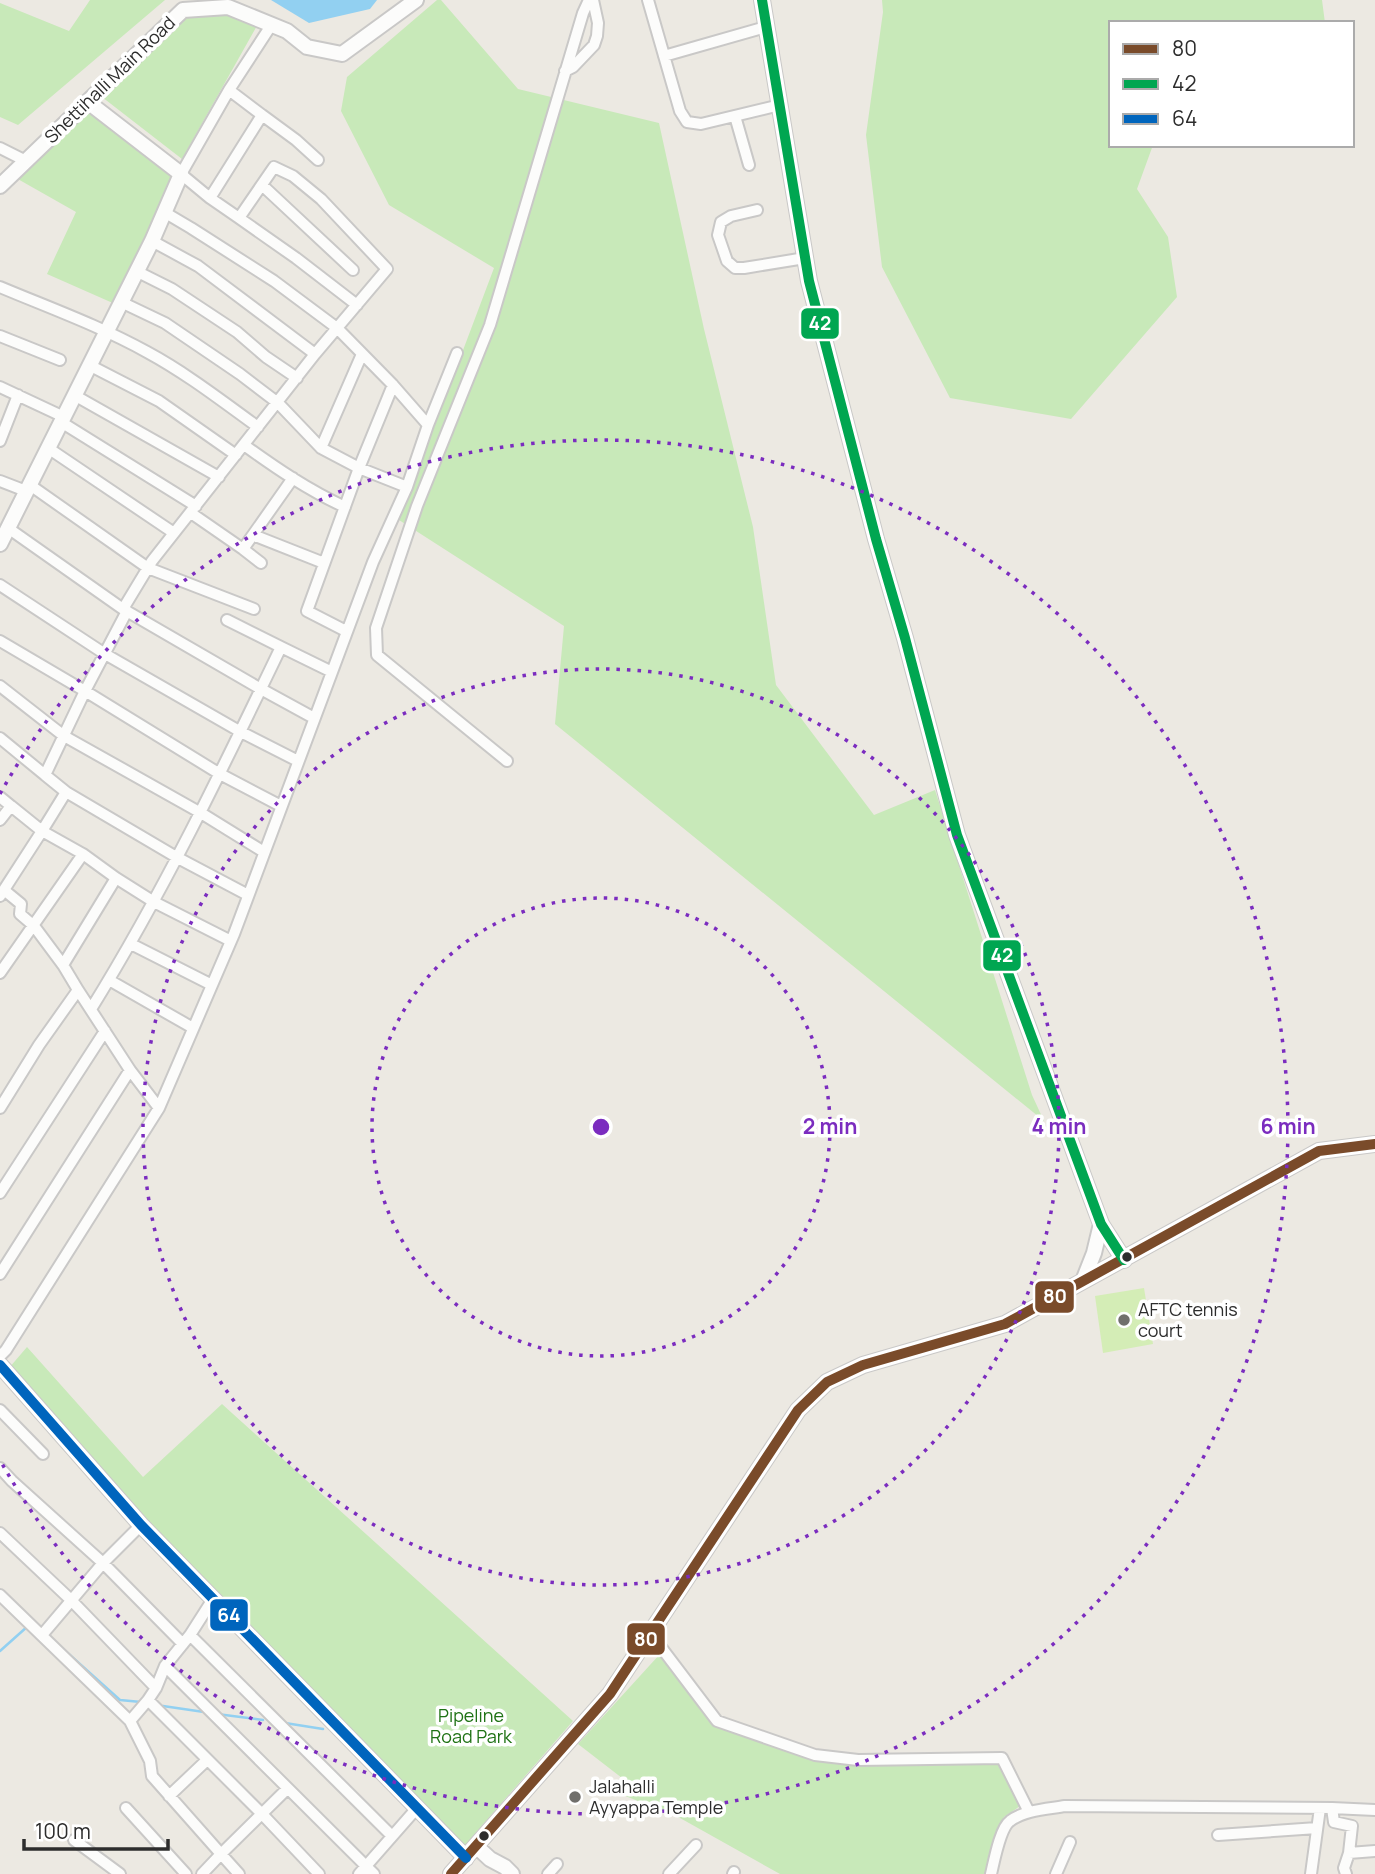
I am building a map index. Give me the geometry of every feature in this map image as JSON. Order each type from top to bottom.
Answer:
[{"type":"street","name":"Shettihalli Main Road","points":[[0,186],[183,10],[228,7],[287,31],[307,47],[342,54],[416,0]]},
{"type":"street","points":[[565,71],[573,67],[594,45],[598,23],[591,0]]},
{"type":"street","points":[[507,761],[377,654],[376,628],[417,506],[490,325],[583,13],[591,0]]},
{"type":"street","points":[[648,0],[680,111],[687,122],[701,124],[780,105]]},
{"type":"street","points":[[762,0],[809,281],[957,835],[1105,1230],[1124,1260]]},
{"type":"street","points":[[272,24],[229,90],[181,174],[152,241],[3,536],[125,610],[314,718]]},
{"type":"street","points":[[664,56],[766,27]]},
{"type":"street","points":[[229,90],[296,140],[318,160]]},
{"type":"street","points":[[88,102],[210,198],[296,258],[357,305]]},
{"type":"street","points":[[210,198],[262,115]]},
{"type":"street","points":[[735,116],[748,165]]},
{"type":"street","points":[[0,148],[26,161]]},
{"type":"street","points":[[46,775],[85,691],[148,568],[315,355],[387,269],[321,199],[293,176],[274,167],[239,218]]},
{"type":"street","points":[[262,186],[353,270]]},
{"type":"street","points":[[757,210],[731,216],[721,222],[718,235],[727,261],[734,268],[805,258]]},
{"type":"street","points":[[164,212],[274,281],[337,328],[428,425]]},
{"type":"street","points":[[152,241],[198,265],[315,355]]},
{"type":"street","points":[[136,271],[172,289],[237,332],[266,357],[297,378]]},
{"type":"street","points":[[0,287],[106,331],[150,353],[258,427]]},
{"type":"street","points":[[121,302],[165,324],[240,374],[278,403],[321,448],[359,468],[407,487]]},
{"type":"street","points":[[0,335],[60,360]]},
{"type":"street","points":[[457,353],[407,487],[346,631],[231,941],[159,1108],[0,1360],[141,1525],[466,1858]]},
{"type":"street","points":[[321,448],[362,354]]},
{"type":"street","points":[[89,365],[159,401],[236,455]]},
{"type":"street","points":[[346,631],[307,611],[359,468],[393,385]]},
{"type":"street","points":[[0,387],[62,419],[193,510],[261,563]]},
{"type":"street","points":[[0,441],[18,395]]},
{"type":"street","points":[[74,395],[219,477]]},
{"type":"street","points":[[244,445],[321,496],[345,507]]},
{"type":"street","points":[[48,448],[174,533]]},
{"type":"street","points":[[243,549],[293,478]]},
{"type":"street","points":[[0,481],[28,488],[148,568],[254,609]]},
{"type":"street","points":[[253,535],[324,563]]},
{"type":"street","points":[[0,585],[105,654],[241,732],[298,761]]},
{"type":"street","points":[[227,620],[332,672]]},
{"type":"street","points":[[0,641],[220,774],[281,806]]},
{"type":"street","points":[[91,1009],[131,944],[178,858],[281,647]]},
{"type":"street","points":[[0,686],[64,736],[201,813],[264,852]]},
{"type":"street","points":[[0,738],[66,792],[178,858],[248,895]]},
{"type":"street","points":[[66,792],[2,893],[21,904],[20,914],[34,926],[63,965],[130,1070],[159,1108]]},
{"type":"street","points":[[0,797],[42,831],[83,854],[154,902],[231,941]]},
{"type":"street","points":[[0,820],[10,806]]},
{"type":"street","points":[[0,973],[83,854]]},
{"type":"street","points":[[63,965],[117,878]]},
{"type":"street","points":[[131,944],[212,985]]},
{"type":"street","points":[[109,980],[193,1028]]},
{"type":"street","points":[[2,1102],[78,989]]},
{"type":"street","points":[[0,1193],[104,1031]]},
{"type":"street","points":[[0,1274],[130,1070]]},
{"type":"street","points":[[451,1874],[610,1694],[798,1410],[827,1382],[863,1365],[1005,1324],[1320,1151],[1375,1144]]},
{"type":"street","points":[[1105,1230],[1143,1249]]},
{"type":"street","points":[[1083,1282],[1105,1230]]},
{"type":"street","points":[[0,1410],[43,1454]]},
{"type":"street","points":[[0,1468],[186,1639],[391,1835]]},
{"type":"street","points":[[34,1628],[71,1600],[141,1525]]},
{"type":"street","points":[[0,1533],[71,1600],[156,1688]]},
{"type":"street","points":[[0,1595],[130,1721],[150,1761],[152,1776],[239,1874]]},
{"type":"street","points":[[130,1721],[146,1703],[165,1666],[214,1600]]},
{"type":"street","points":[[651,1634],[717,1721],[815,1755],[837,1758],[1002,1758],[1029,1812]]},
{"type":"street","points":[[165,1666],[362,1869],[374,1874]]},
{"type":"street","points":[[146,1703],[262,1814],[319,1874]]},
{"type":"street","points":[[169,1796],[207,1760]]},
{"type":"street","points":[[202,1874],[287,1789]]},
{"type":"street","points":[[991,1874],[1004,1828],[1010,1821],[1029,1812],[1065,1806],[1375,1810]]},
{"type":"street","points":[[126,1808],[186,1874]]},
{"type":"street","points":[[362,1869],[417,1808]]},
{"type":"street","points":[[1311,1874],[1320,1808]]},
{"type":"street","points":[[1332,1808],[1334,1822],[1352,1826],[1349,1853],[1344,1868],[1346,1874]]},
{"type":"street","points":[[1218,1835],[1317,1828]]},
{"type":"street","points":[[74,1840],[120,1874]]},
{"type":"street","points":[[1056,1874],[1070,1842]]},
{"type":"street","points":[[669,1874],[696,1845]]},
{"type":"street","points":[[476,1846],[492,1867],[505,1867],[512,1874]]},
{"type":"street","points":[[1349,1853],[1375,1851]]},
{"type":"street","points":[[548,1874],[557,1864]]},
{"type":"green space","points":[[90,0],[165,0],[18,125],[0,117],[0,3],[69,31]]},
{"type":"green space","points":[[437,0],[441,0],[518,89],[659,123],[704,329],[753,527],[776,685],[874,815],[935,790],[1032,1095],[1044,1121],[555,724],[564,626],[399,520],[494,268],[389,205],[341,111],[347,77]]},
{"type":"green space","points":[[882,0],[1322,0],[1325,21],[1109,21],[1109,147],[1152,147],[1137,189],[1168,237],[1177,297],[1071,419],[950,398],[882,267],[866,135],[883,12]]},
{"type":"green space","points":[[186,13],[225,14],[258,24],[182,159],[102,97]]},
{"type":"green space","points":[[88,112],[173,178],[115,304],[47,274],[76,212],[16,178]]},
{"type":"green space","name":"AFTC tennis court","points":[[1144,1288],[1153,1344],[1103,1353],[1095,1296]]},
{"type":"green space","name":"Pipeline Road Park","points":[[27,1347],[143,1477],[222,1404],[573,1721],[472,1837],[475,1843],[465,1854],[144,1524],[9,1368]]},
{"type":"green space","points":[[660,1654],[712,1723],[816,1758],[852,1764],[997,1763],[1020,1806],[1004,1817],[985,1874],[780,1874],[680,1818],[613,1791],[622,1778],[578,1744]]},
{"type":"water","points":[[271,0],[377,0],[370,9],[309,23]]},
{"type":"waterway","points":[[0,1651],[28,1626]]},
{"type":"waterway","points":[[62,1648],[120,1700],[141,1702]]},
{"type":"waterway","points":[[163,1706],[204,1712]]},
{"type":"waterway","points":[[217,1714],[263,1720]]},
{"type":"waterway","points":[[285,1723],[323,1729]]},
{"type":"transit line","name":"42","points":[[762,0],[809,281],[957,835],[1101,1224],[1124,1260]]},
{"type":"transit line","name":"80","points":[[451,1874],[610,1694],[798,1410],[827,1382],[863,1365],[1005,1324],[1319,1151],[1375,1144]]},
{"type":"transit line","name":"64","points":[[0,1365],[141,1525],[466,1858]]},
{"type":"place","name":"AFTC tennis court","points":[[1124,1320]]},
{"type":"place","name":"Jalahalli Ayyappa Temple","points":[[575,1797]]}]
